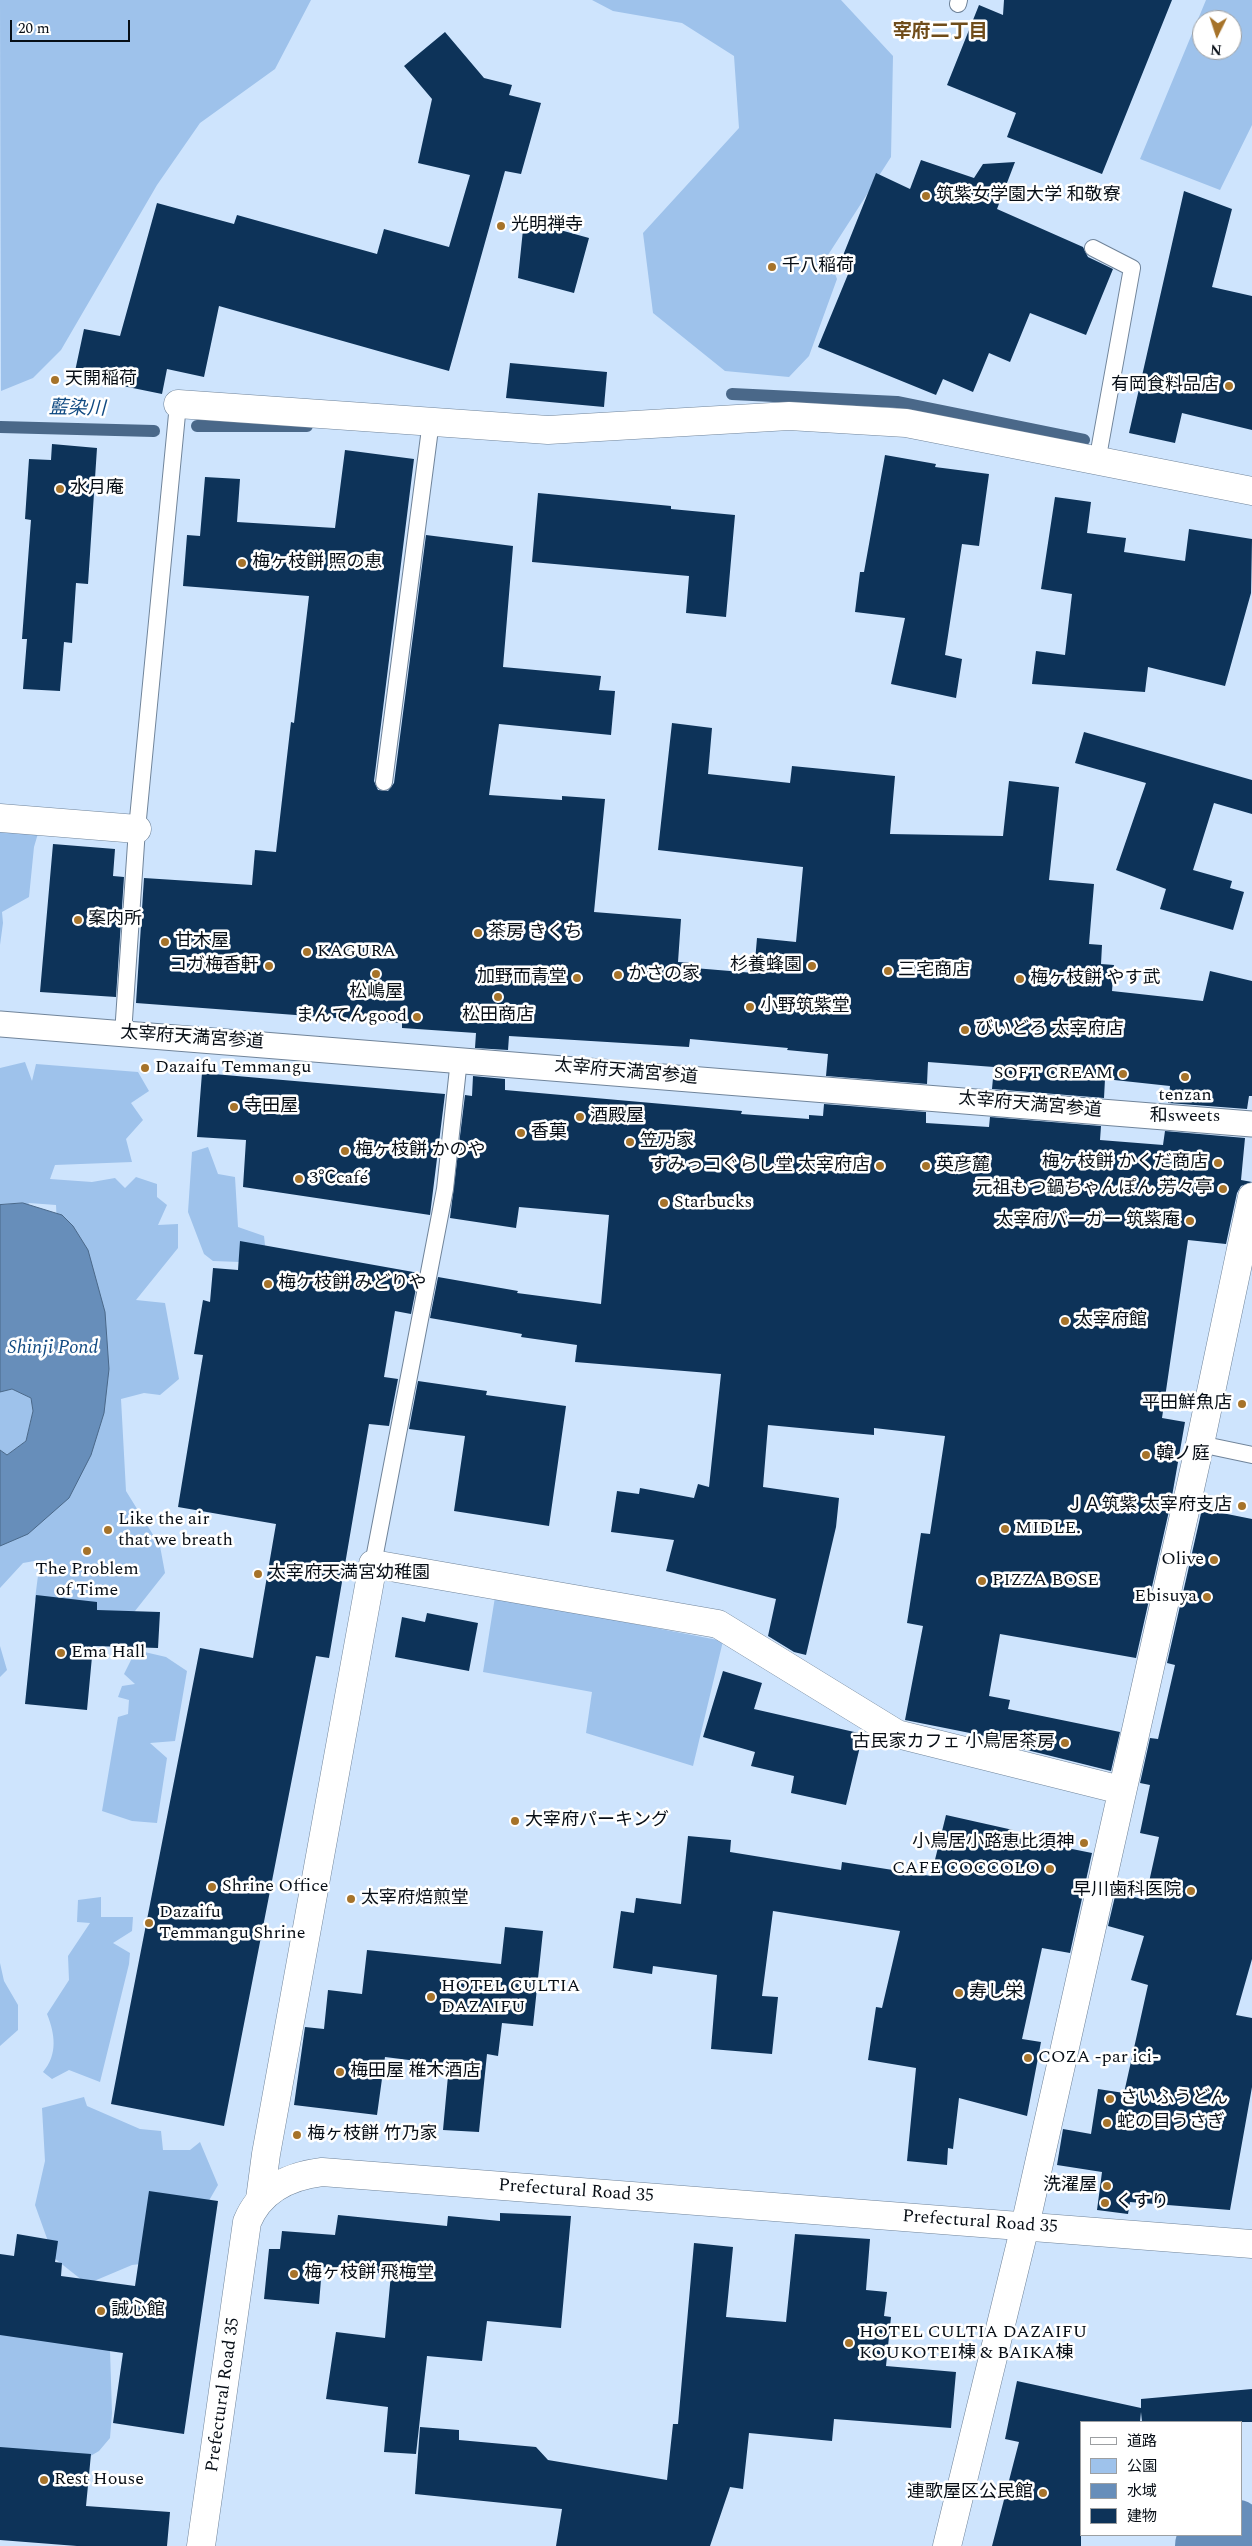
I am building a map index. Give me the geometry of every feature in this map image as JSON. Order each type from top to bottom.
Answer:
[{"type":"street","points":[[178,404],[548,430],[789,416],[906,422],[1097,462],[1252,491]]},
{"type":"street","points":[[0,818],[137,829]]},
{"type":"street","name":"太宰府天満宮参道","points":[[0,1024],[459,1059],[1252,1124]]},
{"type":"street","points":[[947,2546],[1025,2226],[1200,1444],[1252,1197]]},
{"type":"street","points":[[260,2199],[266,2154],[373,1564],[718,1624],[897,1734],[1122,1790]]},
{"type":"street","name":"Prefectural Road 35","points":[[201,2546],[248,2222],[260,2199],[286,2181],[301,2175],[322,2172],[1252,2244]]},
{"type":"lane","points":[[1093,248],[1132,268],[1097,462]]},
{"type":"lane","points":[[123,1034],[137,829],[178,404]]},
{"type":"lane","points":[[384,782],[431,421]]},
{"type":"lane","points":[[373,1564],[445,1189],[459,1059]]},
{"type":"lane","points":[[1200,1444],[1252,1455]]},
{"type":"green space","points":[[0,0],[311,0],[275,69],[200,123],[157,185],[61,350],[33,378],[1,391]]},
{"type":"green space","points":[[592,0],[841,0],[893,56],[891,157],[828,255],[837,279],[809,356],[789,377],[725,371],[653,313],[643,233],[739,128],[734,56],[682,23],[613,11]]},
{"type":"green space","points":[[1206,0],[1252,0],[1252,125],[1220,190],[1140,159],[1192,34],[1192,60],[1242,60],[1242,10],[1202,10]]},
{"type":"green space","points":[[0,804],[32,807],[39,830],[34,847],[29,897],[2,912],[3,923],[0,945]]},
{"type":"green space","points":[[25,1062],[32,1081],[36,1064],[138,1072],[149,1091],[131,1103],[143,1120],[126,1139],[132,1162],[55,1165],[50,1179],[92,1182],[115,1178],[125,1188],[136,1177],[157,1184],[157,1197],[167,1205],[158,1225],[178,1224],[178,1248],[136,1300],[165,1303],[179,1379],[160,1395],[144,1393],[121,1399],[126,1491],[160,1546],[165,1573],[135,1611],[102,1635],[41,1610],[35,1599],[40,1560],[23,1563],[0,1588],[0,1539],[47,1498],[57,1227],[56,1205],[29,1203],[7,1231],[0,1226],[0,1068]]},
{"type":"green space","points":[[208,1147],[218,1174],[235,1177],[238,1227],[264,1236],[267,1263],[213,1261],[204,1254],[188,1212],[192,1152]]},
{"type":"green space","points":[[12,1389],[32,1398],[33,1411],[26,1441],[7,1455],[0,1450],[0,1392]]},
{"type":"green space","points":[[495,1597],[723,1641],[693,1766],[586,1733],[592,1692],[483,1672]]},
{"type":"green space","points":[[0,1646],[7,1670],[0,1677]]},
{"type":"green space","points":[[136,1650],[166,1657],[187,1671],[175,1741],[150,1743],[167,1758],[157,1823],[132,1821],[102,1811],[118,1717],[128,1714],[129,1700],[118,1697],[122,1686],[135,1684],[124,1674]]},
{"type":"green space","points":[[101,1897],[101,1917],[133,1917],[132,1931],[113,1943],[130,1953],[129,1964],[100,2082],[69,2070],[52,2079],[43,2072],[51,2058],[54,2044],[47,2014],[69,1980],[68,1956],[90,1923],[77,1922],[78,1900]]},
{"type":"green space","points":[[0,1963],[4,1981],[18,2005],[18,2030],[0,2046]]},
{"type":"green space","points":[[84,2097],[87,2106],[140,2129],[161,2131],[163,2150],[190,2150],[200,2142],[218,2185],[196,2223],[159,2262],[132,2265],[87,2284],[54,2258],[35,2205],[45,2161],[42,2108]]},
{"type":"green space","points":[[0,2287],[110,2350],[112,2413],[110,2438],[99,2451],[55,2477],[0,2468]]},
{"type":"water","name":"Shinji Pond","points":[[23,1203],[62,1215],[73,1226],[88,1250],[105,1312],[109,1369],[104,1413],[91,1455],[69,1498],[28,1534],[0,1546],[0,1450],[7,1455],[26,1441],[33,1411],[31,1398],[12,1389],[0,1392],[0,1205]]},
{"type":"building","points":[[1004,0],[1172,0],[1102,174],[1007,137],[1016,113],[947,85],[979,5],[1003,15]]},
{"type":"building","name":"光明禅寺","points":[[445,32],[484,78],[512,85],[509,95],[541,103],[521,174],[505,171],[449,371],[219,306],[204,377],[167,369],[162,394],[74,376],[84,329],[120,336],[157,203],[234,224],[237,215],[377,254],[384,229],[449,247],[470,175],[418,163],[432,99],[404,66]]},
{"type":"building","name":"筑紫女学園大学 和敬寮","points":[[921,160],[974,178],[983,164],[1015,162],[997,209],[1083,247],[1088,257],[1113,269],[1086,335],[1030,313],[1010,362],[989,353],[973,392],[943,379],[936,395],[818,347],[851,267],[840,263],[876,173],[910,189]]},
{"type":"building","points":[[1184,191],[1232,209],[1212,287],[1252,296],[1252,430],[1182,413],[1175,443],[1129,433]]},
{"type":"building","points":[[524,220],[589,238],[574,293],[518,278]]},
{"type":"building","points":[[510,363],[607,372],[604,407],[506,398]]},
{"type":"building","name":"水月庵","points":[[52,444],[97,448],[88,584],[76,583],[72,643],[64,642],[60,691],[23,689],[27,639],[22,639],[31,520],[25,519],[29,459],[51,460]]},
{"type":"building","points":[[345,450],[414,459],[374,781],[378,790],[388,791],[394,783],[426,535],[513,546],[503,667],[601,676],[599,690],[615,691],[611,735],[499,724],[489,795],[562,800],[562,796],[605,799],[594,912],[681,919],[678,962],[694,963],[694,968],[754,973],[757,938],[796,942],[803,867],[658,850],[672,723],[712,728],[708,774],[790,783],[792,766],[895,776],[890,834],[1003,836],[1009,781],[1059,787],[1049,880],[1094,884],[1089,944],[1102,945],[1101,964],[1114,965],[1112,991],[1203,1001],[1210,971],[1252,981],[1252,1096],[1249,1096],[1247,1109],[1168,1103],[1170,1086],[1105,1079],[1104,1098],[992,1089],[994,1067],[928,1062],[927,1084],[826,1076],[828,1054],[787,1050],[788,1048],[690,1039],[689,1047],[509,1036],[508,1050],[475,1048],[476,1033],[402,1028],[402,1023],[136,1003],[144,878],[252,885],[255,850],[276,852],[291,722],[294,723],[309,596],[183,586],[187,535],[200,536],[205,477],[240,479],[237,522],[335,528]]},
{"type":"building","points":[[885,455],[936,464],[935,467],[989,474],[979,546],[962,544],[945,655],[962,659],[956,698],[891,684],[905,618],[855,612],[860,572],[864,572]]},
{"type":"building","points":[[538,493],[671,506],[671,509],[735,515],[726,617],[686,613],[689,576],[532,562]]},
{"type":"building","points":[[1055,497],[1091,502],[1087,533],[1126,538],[1124,552],[1185,561],[1189,529],[1252,539],[1251,593],[1225,686],[1148,667],[1145,692],[1032,684],[1036,651],[1065,655],[1072,594],[1041,589]]},
{"type":"building","points":[[1084,732],[1252,780],[1252,814],[1214,803],[1193,870],[1232,881],[1230,888],[1244,892],[1233,930],[1160,909],[1166,889],[1116,870],[1146,783],[1075,763]]},
{"type":"building","name":"案内所","points":[[53,844],[115,849],[113,876],[124,877],[116,997],[40,992]]},
{"type":"building","points":[[202,1073],[445,1094],[430,1215],[243,1187],[246,1140],[197,1137]]},
{"type":"building","points":[[473,1076],[505,1079],[505,1090],[742,1111],[741,1114],[809,1119],[809,1115],[823,1116],[824,1104],[926,1112],[926,1123],[989,1127],[990,1117],[1101,1126],[1100,1140],[1163,1145],[1165,1131],[1245,1138],[1241,1180],[1252,1182],[1241,1186],[1237,1193],[1226,1244],[1188,1240],[1162,1418],[1185,1422],[1171,1502],[1136,1658],[1000,1634],[989,1696],[1010,1700],[1008,1709],[1120,1732],[1111,1771],[1019,1748],[1020,1743],[905,1720],[923,1626],[907,1623],[921,1533],[930,1534],[945,1436],[874,1428],[874,1435],[768,1425],[763,1487],[839,1498],[836,1527],[806,1655],[794,1652],[768,1636],[776,1599],[666,1571],[674,1540],[611,1532],[617,1491],[639,1494],[640,1488],[694,1498],[698,1484],[709,1487],[721,1374],[575,1362],[577,1345],[521,1337],[522,1334],[430,1318],[438,1277],[518,1291],[517,1293],[601,1304],[609,1215],[519,1207],[516,1228],[450,1218],[465,1095],[472,1096]]},
{"type":"building","points":[[240,1241],[419,1273],[411,1314],[395,1311],[384,1377],[398,1379],[389,1426],[369,1424],[329,1658],[316,1656],[224,2126],[111,2104],[200,1648],[253,1658],[276,1524],[178,1507],[203,1355],[194,1354],[203,1300],[210,1302],[213,1268],[238,1270]]},
{"type":"building","points":[[418,1381],[487,1391],[486,1395],[566,1406],[549,1526],[454,1511],[465,1436],[409,1429]]},
{"type":"building","points":[[1202,1509],[1252,1519],[1252,1959],[1236,2015],[1252,2018],[1252,2087],[1230,2210],[1130,2202],[1128,2214],[1097,2210],[1102,2172],[1057,2165],[1063,2129],[1091,2134],[1098,2089],[1124,2093],[1148,1985],[1131,1980],[1144,1936],[1108,1926],[1116,1892],[1145,1900],[1159,1837],[1140,1833],[1150,1785],[1140,1783],[1150,1738],[1158,1739],[1175,1665],[1167,1663]]},
{"type":"building","name":"Ema Hall","points":[[36,1595],[97,1602],[97,1610],[160,1612],[158,1648],[93,1646],[87,1710],[25,1704]]},
{"type":"building","points":[[427,1613],[478,1623],[469,1671],[395,1657],[402,1617],[425,1622]]},
{"type":"building","points":[[723,1671],[762,1683],[754,1709],[863,1734],[846,1805],[791,1793],[794,1776],[751,1766],[755,1752],[703,1737]]},
{"type":"building","points":[[946,1815],[1013,1830],[1012,1837],[1092,1853],[1070,1953],[1042,1948],[1022,2039],[1041,2042],[1027,2116],[959,2098],[953,2149],[948,2148],[947,2165],[907,2161],[916,2068],[868,2060],[876,2007],[882,2008],[900,1931],[773,1911],[762,1996],[778,1997],[772,2054],[711,2049],[717,1975],[653,1966],[652,1974],[613,1968],[621,1911],[634,1913],[636,1898],[681,1904],[688,1836],[731,1840],[730,1852],[841,1870],[842,1862],[931,1876]]},
{"type":"building","points":[[505,1927],[543,1931],[533,2026],[502,2023],[498,2056],[487,2054],[479,2132],[443,2130],[449,2065],[385,2057],[377,2115],[294,2105],[305,2027],[324,2029],[328,1990],[362,1994],[367,1950],[501,1964]]},
{"type":"building","name":"誠心館","points":[[149,2191],[218,2201],[184,2434],[113,2423],[123,2353],[0,2335],[0,2254],[14,2256],[17,2234],[58,2241],[55,2262],[62,2263],[61,2276],[135,2286]]},
{"type":"building","points":[[500,2213],[571,2216],[561,2328],[487,2321],[482,2361],[427,2356],[416,2454],[384,2452],[388,2407],[326,2399],[336,2332],[385,2338],[391,2274],[322,2267],[319,2304],[264,2299],[269,2249],[280,2249],[282,2231],[335,2235],[338,2215],[447,2226],[448,2216],[500,2221]]},
{"type":"building","points":[[795,2234],[870,2239],[866,2290],[887,2292],[884,2316],[891,2317],[886,2366],[956,2372],[951,2428],[834,2419],[832,2441],[749,2433],[743,2489],[730,2487],[710,2546],[556,2546],[562,2509],[415,2494],[420,2427],[459,2430],[459,2440],[536,2447],[548,2460],[667,2480],[673,2424],[678,2424],[694,2243],[733,2247],[726,2317],[786,2322]]},
{"type":"building","points":[[1017,2381],[1141,2408],[1141,2399],[1252,2389],[1252,2422],[1142,2421],[1141,2412],[1140,2421],[1080,2421],[1081,2546],[992,2546],[1019,2442],[1005,2439]]},
{"type":"building","name":"Rest House","points":[[0,2447],[91,2454],[86,2506],[170,2512],[167,2546],[77,2546],[0,2540]]},
{"type":"waterway","points":[[732,394],[897,402],[1084,440]]},
{"type":"waterway","name":"藍染川","points":[[197,426],[307,426]]},
{"type":"waterway","name":"藍染川","points":[[0,427],[154,431]]},
{"type":"waterway","points":[[1211,2546],[1231,2536]]},
{"type":"place","name":"筑紫女学園大学 和敬寮","points":[[926,196]]},
{"type":"place","name":"光明禅寺","points":[[501,226]]},
{"type":"place","name":"千八稲荷","points":[[772,267]]},
{"type":"place","name":"天開稲荷","points":[[55,380]]},
{"type":"place","name":"有岡食料品店","points":[[1229,386]]},
{"type":"place","name":"水月庵","points":[[60,489]]},
{"type":"place","name":"梅ヶ枝餅 照の恵","points":[[242,563]]},
{"type":"place","name":"案内所","points":[[78,920]]},
{"type":"place","name":"茶房 きくち","points":[[478,933]]},
{"type":"place","name":"甘木屋","points":[[165,942]]},
{"type":"place","name":"KAGURA","points":[[307,952]]},
{"type":"place","name":"コガ梅香軒","points":[[269,966]]},
{"type":"place","name":"杉養蜂園","points":[[812,966]]},
{"type":"place","name":"三宅商店","points":[[888,971]]},
{"type":"place","name":"松嶋屋","points":[[376,974]]},
{"type":"place","name":"かさの家","points":[[618,975]]},
{"type":"place","name":"加野而青堂","points":[[577,978]]},
{"type":"place","name":"梅ヶ枝餅 やす武","points":[[1020,979]]},
{"type":"place","name":"松田商店","points":[[498,997]]},
{"type":"place","name":"小野筑紫堂","points":[[750,1007]]},
{"type":"place","name":"まんてんgood","points":[[417,1017]]},
{"type":"place","name":"びいどろ 太宰府店","points":[[965,1030]]},
{"type":"place","name":"Dazaifu Temmangu","points":[[145,1068]]},
{"type":"place","name":"SOFT CREAM","points":[[1123,1074]]},
{"type":"place","name":"tenzan 和sweets","points":[[1185,1077]]},
{"type":"place","name":"寺田屋","points":[[234,1107]]},
{"type":"place","name":"酒殿屋","points":[[580,1117]]},
{"type":"place","name":"香菓","points":[[521,1133]]},
{"type":"place","name":"笠乃家","points":[[630,1142]]},
{"type":"place","name":"梅ヶ枝餅 かのや","points":[[345,1151]]},
{"type":"place","name":"梅ヶ枝餅 かくだ商店","points":[[1218,1163]]},
{"type":"place","name":"すみっコぐらし堂 太宰府店","points":[[880,1166]]},
{"type":"place","name":"英彦麓","points":[[926,1166]]},
{"type":"place","name":"3℃café","points":[[299,1179]]},
{"type":"place","name":"元祖もつ鍋ちゃんぽん 芳々亭","points":[[1223,1189]]},
{"type":"place","name":"Starbucks","points":[[664,1203]]},
{"type":"place","name":"太宰府バーガー 筑紫庵","points":[[1190,1221]]},
{"type":"place","name":"梅ケ枝餅 みどりや","points":[[268,1284]]},
{"type":"place","name":"太宰府館","points":[[1065,1321]]},
{"type":"place","name":"平田鮮魚店","points":[[1242,1404]]},
{"type":"place","name":"韓ノ庭","points":[[1146,1455]]},
{"type":"place","name":"ＪＡ筑紫 太宰府支店","points":[[1242,1506]]},
{"type":"place","name":"MIDLE.","points":[[1005,1529]]},
{"type":"place","name":"Like the air that we breath","points":[[108,1530]]},
{"type":"place","name":"The Problem of Time","points":[[87,1551]]},
{"type":"place","name":"Olive","points":[[1214,1560]]},
{"type":"place","name":"太宰府天満宮幼稚園","points":[[258,1574]]},
{"type":"place","name":"PIZZA BOSE","points":[[982,1581]]},
{"type":"place","name":"Ebisuya","points":[[1207,1597]]},
{"type":"place","name":"Ema Hall","points":[[61,1653]]},
{"type":"place","name":"古民家カフェ 小鳥居茶房","points":[[1065,1743]]},
{"type":"place","name":"大宰府パーキング","points":[[515,1821]]},
{"type":"place","name":"小鳥居小路恵比須神","points":[[1084,1843]]},
{"type":"place","name":"CAFE COCCOLO","points":[[1050,1869]]},
{"type":"place","name":"Shrine Office","points":[[212,1887]]},
{"type":"place","name":"早川歯科医院","points":[[1191,1891]]},
{"type":"place","name":"太宰府焙煎堂","points":[[351,1899]]},
{"type":"place","name":"Dazaifu Temmangu Shrine","points":[[149,1923]]},
{"type":"place","name":"寿し栄","points":[[959,1993]]},
{"type":"place","name":"HOTEL CULTIA DAZAIFU","points":[[431,1997]]},
{"type":"place","name":"COZA -par ici-","points":[[1028,2058]]},
{"type":"place","name":"梅田屋 椎木酒店","points":[[340,2072]]},
{"type":"place","name":"さいふうどん","points":[[1110,2099]]},
{"type":"place","name":"蛇の目うさぎ","points":[[1107,2123]]},
{"type":"place","name":"梅ヶ枝餅 竹乃家","points":[[297,2135]]},
{"type":"place","name":"洗濯屋","points":[[1107,2186]]},
{"type":"place","name":"くすり","points":[[1105,2203]]},
{"type":"place","name":"梅ヶ枝餅 飛梅堂","points":[[294,2274]]},
{"type":"place","name":"誠心館","points":[[101,2311]]},
{"type":"place","name":"HOTEL CULTIA DAZAIFU KOUKOTEI棟 & BAIKA棟","points":[[849,2343]]},
{"type":"place","name":"Rest House","points":[[44,2480]]},
{"type":"place","name":"連歌屋区公民館","points":[[1043,2493]]},
{"type":"district","name":"宰府二丁目","points":[[940,33]]}]
